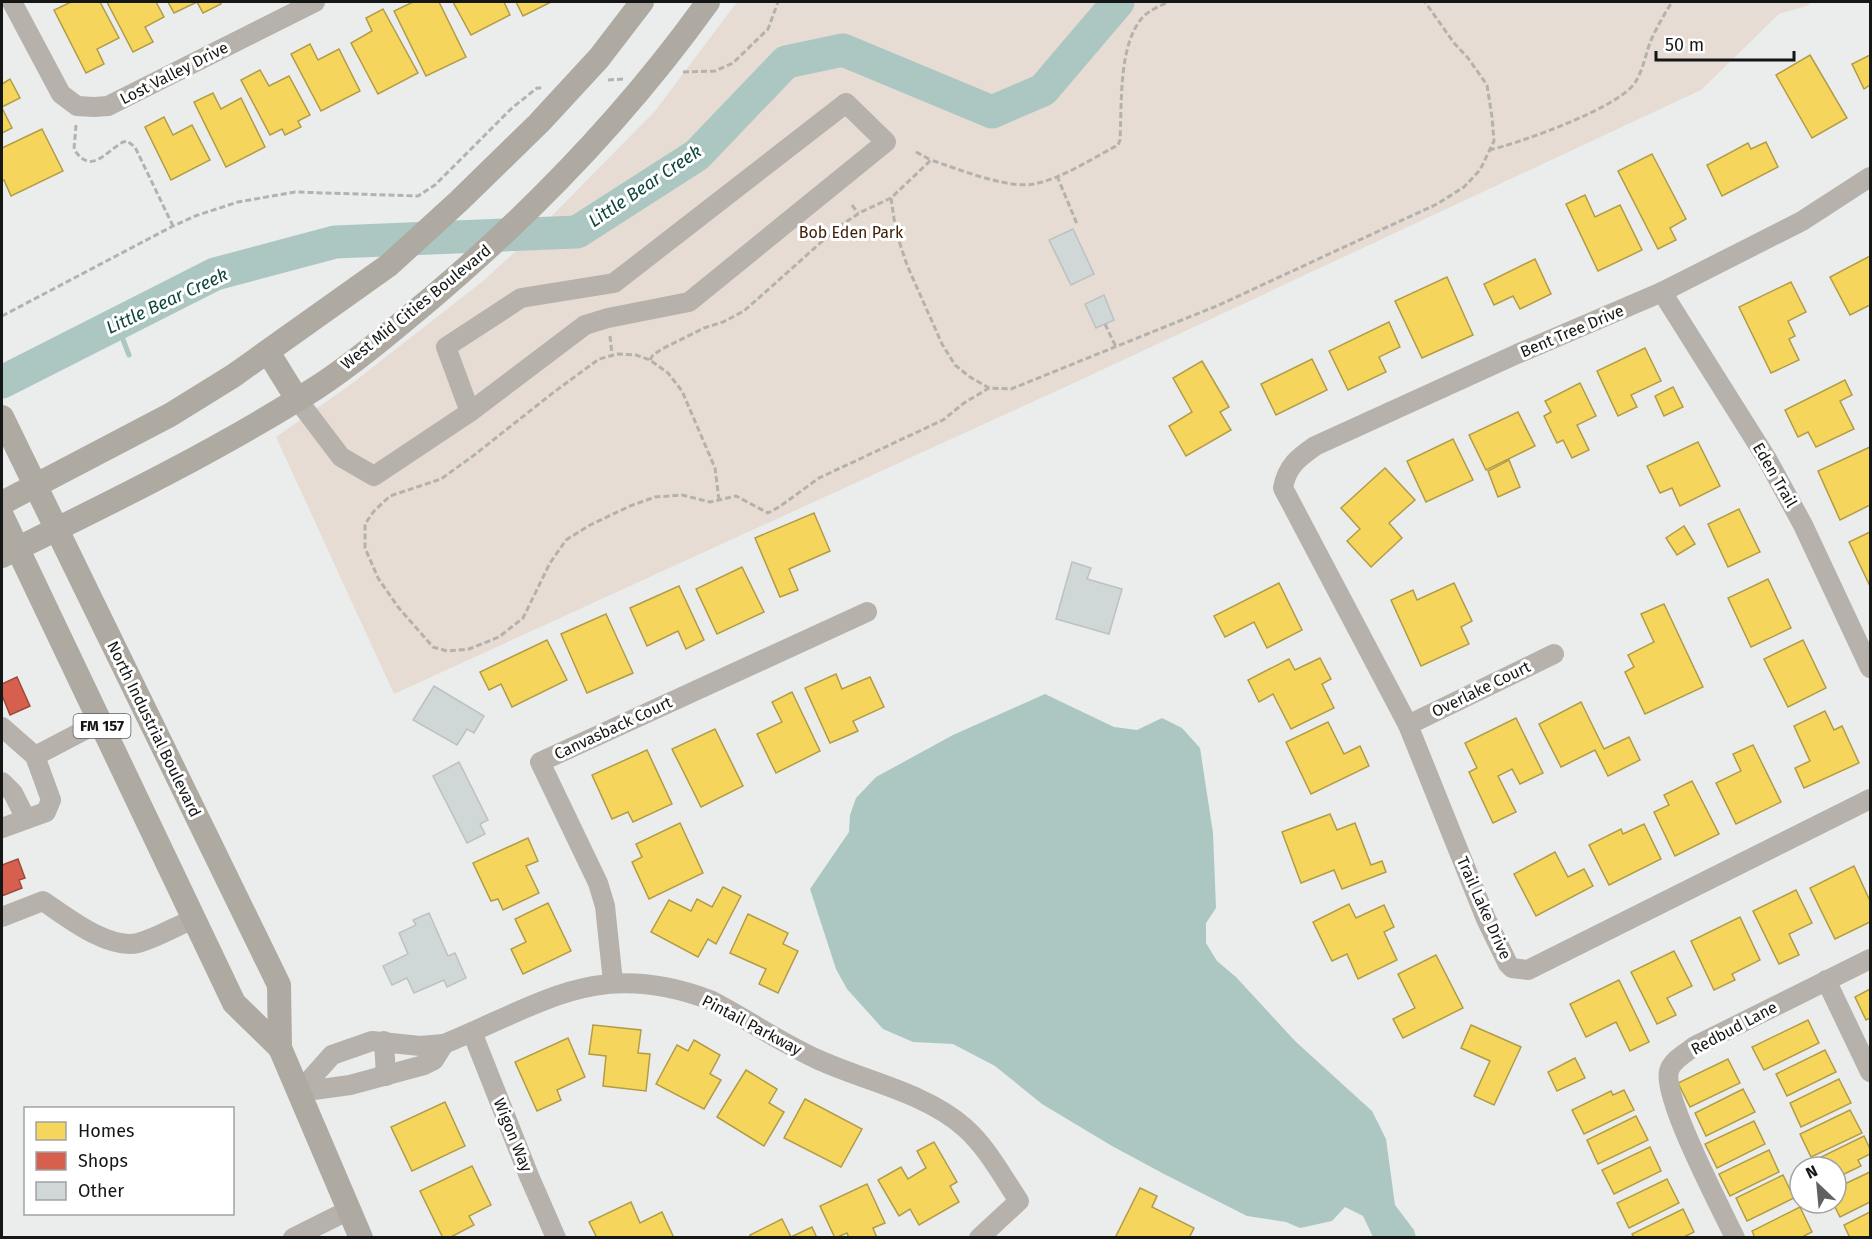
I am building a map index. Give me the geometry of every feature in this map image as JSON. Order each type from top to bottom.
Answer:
[{"type":"main road","points":[[2,503],[170,415],[268,352],[389,265],[539,123],[599,58],[642,2]]},
{"type":"main road","name":"West Mid Cities Boulevard","points":[[9,552],[207,453],[317,387],[404,321],[480,257],[675,62],[708,2]]},
{"type":"main road","points":[[268,352],[297,399]]},
{"type":"main road","name":"North Industrial Boulevard","points":[[2,417],[279,985],[280,1048]]},
{"type":"main road","name":"North Industrial Boulevard","points":[[2,516],[9,552],[100,722],[234,1003],[280,1048],[362,1238]]},
{"type":"street","points":[[12,2],[61,94],[77,106]]},
{"type":"street","name":"Lost Valley Drive","points":[[77,106],[94,108],[108,106],[315,2]]},
{"type":"street","points":[[297,399],[340,457],[374,476],[470,412],[585,325],[608,318],[689,302],[886,142],[846,104],[614,283],[520,298],[446,347],[470,412]]},
{"type":"street","name":"Bent Tree Drive","points":[[1283,488],[1293,462],[1316,446],[1517,354],[1662,292],[1802,220],[1870,177]]},
{"type":"street","name":"Eden Trail","points":[[1662,292],[1767,459],[1803,525],[1870,668]]},
{"type":"street","name":"Trail Lake Drive","points":[[1283,488],[1408,725],[1486,919],[1512,968],[1527,970],[1870,799]]},
{"type":"street","name":"Canvasback Court","points":[[613,982],[605,906],[598,883],[540,762],[867,612]]},
{"type":"street","name":"Overlake Court","points":[[1408,725],[1554,654]]},
{"type":"street","points":[[34,756],[100,722]]},
{"type":"street","points":[[2,727],[34,756],[51,800],[46,812],[2,828]]},
{"type":"street","points":[[2,782],[13,794],[26,819]]},
{"type":"street","points":[[2,917],[43,901],[84,929],[110,941],[137,944],[194,919]]},
{"type":"street","name":"Redbud Lane","points":[[1735,1238],[1686,1134],[1670,1093],[1669,1071],[1674,1061],[1695,1046],[1870,959]]},
{"type":"street","points":[[1826,980],[1870,1072]]},
{"type":"street","name":"Pintail Parkway","points":[[299,1092],[332,1055],[362,1043],[384,1041],[420,1046],[444,1044],[554,996],[582,987],[613,982],[659,985],[710,1000],[819,1060],[936,1108],[958,1122],[977,1140],[1019,1201],[979,1238]]},
{"type":"street","name":"Wigon Way","points":[[472,1032],[556,1238]]},
{"type":"street","points":[[384,1041],[386,1076]]},
{"type":"street","name":"Pintail Parkway","points":[[299,1092],[350,1085],[424,1065],[434,1060],[444,1044]]},
{"type":"street","points":[[293,1238],[349,1210]]},
{"type":"path","points":[[675,62],[715,71],[733,63],[768,29],[778,2]]},
{"type":"path","points":[[916,152],[931,160],[994,181],[1033,185],[1057,176],[1118,145],[1128,40],[1146,14],[1168,2]]},
{"type":"path","points":[[891,198],[896,232],[907,265],[942,344],[955,365],[989,388],[1011,389],[1219,305],[1437,204],[1464,187],[1480,170],[1494,141],[1487,85],[1425,2]]},
{"type":"path","points":[[1489,150],[1512,145],[1575,119],[1629,91],[1636,81],[1653,36],[1672,2]]},
{"type":"path","points":[[608,80],[632,78]]},
{"type":"path","points":[[2,316],[173,225],[238,202],[295,192],[418,196],[435,185],[512,108],[537,88],[549,87]]},
{"type":"path","points":[[77,106],[74,149],[79,157],[90,162],[123,142],[131,143],[173,225]]},
{"type":"path","points":[[650,360],[662,349],[744,311],[817,245],[858,213],[891,198],[931,160]]},
{"type":"path","points":[[1057,176],[1077,224]]},
{"type":"path","points":[[852,206],[858,213]]},
{"type":"path","points":[[1106,324],[1116,347]]},
{"type":"path","points":[[719,501],[715,468],[682,391],[668,373],[650,360],[636,355],[618,354],[599,359],[441,479],[390,496],[374,510],[364,524],[365,548],[378,578],[398,607],[433,647],[447,651],[469,649],[499,637],[523,618],[550,563],[566,540],[590,525],[630,506],[656,497],[682,495],[710,502],[719,501],[736,496],[768,513],[819,478],[943,420],[964,403],[989,388]]},
{"type":"green space","name":"Bob Eden Park","points":[[737,2],[1812,2],[1779,14],[1701,90],[1076,382],[394,694],[276,437],[350,385],[483,281],[527,241],[655,111]]},
{"type":"shaded area","points":[[1045,694],[1114,727],[1137,730],[1162,718],[1182,728],[1200,748],[1213,833],[1216,908],[1206,923],[1206,943],[1217,961],[1236,977],[1295,1041],[1372,1111],[1386,1139],[1395,1205],[1414,1230],[1416,1237],[1373,1237],[1363,1216],[1345,1207],[1332,1221],[1300,1228],[1286,1222],[1247,1216],[1112,1146],[1042,1104],[995,1066],[953,1044],[913,1042],[883,1029],[847,989],[836,969],[810,889],[849,832],[850,815],[856,798],[876,777],[953,735]]},
{"type":"building: Homes","points":[[71,2],[100,2],[119,38],[97,49],[104,64],[86,73],[54,10]]},
{"type":"building: Homes","points":[[107,2],[156,2],[164,17],[145,27],[153,42],[133,52]]},
{"type":"building: Homes","points":[[168,2],[197,2],[174,13]]},
{"type":"building: Homes","points":[[197,2],[220,2],[221,4],[203,13]]},
{"type":"building: Homes","points":[[413,2],[439,2],[466,57],[426,76],[394,11]]},
{"type":"building: Homes","points":[[453,2],[504,2],[510,15],[471,35]]},
{"type":"building: Homes","points":[[516,2],[551,2],[523,16]]},
{"type":"building: Homes","points":[[383,9],[418,73],[378,94],[351,43],[372,31],[366,18]]},
{"type":"building: Homes","points":[[310,44],[318,60],[339,49],[360,91],[321,111],[291,54]]},
{"type":"building: Homes","points":[[1810,55],[1847,118],[1812,138],[1776,75]]},
{"type":"building: Homes","points":[[1870,55],[1870,85],[1864,89],[1852,64]]},
{"type":"building: Homes","points":[[260,70],[269,86],[289,76],[310,115],[298,121],[301,127],[285,135],[282,129],[270,135],[241,80]]},
{"type":"building: Homes","points":[[10,79],[20,98],[2,107],[2,84]]},
{"type":"building: Homes","points":[[213,93],[221,109],[241,98],[265,147],[226,167],[194,102]]},
{"type":"building: Homes","points":[[2,108],[12,128],[2,133]]},
{"type":"building: Homes","points":[[164,117],[173,135],[192,125],[210,160],[171,180],[145,127]]},
{"type":"building: Homes","points":[[42,129],[63,171],[11,196],[4,180],[2,181],[2,148]]},
{"type":"building: Homes","points":[[1766,142],[1778,167],[1722,196],[1707,165],[1748,143],[1751,149]]},
{"type":"building: Homes","points":[[1652,154],[1686,219],[1670,228],[1676,240],[1658,249],[1618,171]]},
{"type":"building: Homes","points":[[1585,195],[1595,217],[1620,205],[1642,250],[1598,271],[1566,204]]},
{"type":"building: Homes","points":[[1870,256],[1870,305],[1850,315],[1830,277]]},
{"type":"building: Homes","points":[[1535,259],[1551,294],[1520,309],[1513,296],[1494,305],[1484,284]]},
{"type":"building: Homes","points":[[1447,277],[1473,335],[1422,358],[1395,301]]},
{"type":"building: Homes","points":[[1791,282],[1806,312],[1788,321],[1795,336],[1789,339],[1799,360],[1771,373],[1739,307]]},
{"type":"building: Homes","points":[[1389,322],[1400,347],[1379,357],[1386,372],[1348,390],[1329,351]]},
{"type":"building: Homes","points":[[1645,348],[1661,381],[1631,395],[1637,407],[1618,416],[1597,371]]},
{"type":"building: Homes","points":[[1312,359],[1327,390],[1276,415],[1261,384]]},
{"type":"building: Homes","points":[[1202,361],[1229,407],[1220,412],[1231,430],[1186,456],[1169,426],[1192,412],[1173,378]]},
{"type":"building: Homes","points":[[1845,380],[1852,395],[1840,401],[1854,429],[1816,447],[1808,432],[1798,437],[1785,410]]},
{"type":"building: Homes","points":[[1580,383],[1596,416],[1577,425],[1589,450],[1572,458],[1563,440],[1557,443],[1544,416],[1551,412],[1545,401]]},
{"type":"building: Homes","points":[[1673,387],[1683,407],[1664,416],[1655,396]]},
{"type":"building: Homes","points":[[1518,412],[1535,446],[1486,470],[1469,435]]},
{"type":"building: Homes","points":[[1453,439],[1473,480],[1426,502],[1407,461]]},
{"type":"building: Homes","points":[[1698,442],[1720,486],[1680,506],[1672,488],[1660,493],[1647,466]]},
{"type":"building: Homes","points":[[1870,447],[1870,505],[1840,520],[1818,471]]},
{"type":"building: Homes","points":[[1509,460],[1520,487],[1498,497],[1488,471]]},
{"type":"building: Homes","points":[[1385,468],[1415,500],[1389,523],[1402,538],[1371,567],[1347,541],[1360,529],[1341,508]]},
{"type":"building: Homes","points":[[1739,509],[1760,552],[1728,567],[1708,524]]},
{"type":"building: Homes","points":[[814,513],[830,551],[789,569],[798,590],[780,597],[755,538]]},
{"type":"building: Homes","points":[[1684,526],[1695,544],[1677,555],[1666,538]]},
{"type":"building: Homes","points":[[1870,532],[1870,583],[1869,584],[1849,542]]},
{"type":"building: Homes","points":[[742,567],[764,612],[717,634],[696,589]]},
{"type":"building: Homes","points":[[1768,579],[1791,628],[1751,647],[1728,598]]},
{"type":"building: Homes","points":[[1279,583],[1302,630],[1267,648],[1254,622],[1225,637],[1214,616]]},
{"type":"building: Homes","points":[[1454,583],[1472,621],[1461,627],[1469,644],[1421,666],[1391,600],[1413,590],[1417,600]]},
{"type":"building: Homes","points":[[679,586],[704,640],[686,649],[678,631],[647,646],[630,608]]},
{"type":"building: Homes","points":[[1664,604],[1703,687],[1645,714],[1625,672],[1634,667],[1628,655],[1654,642],[1641,614]]},
{"type":"building: Homes","points":[[606,614],[633,673],[587,693],[561,634]]},
{"type":"building: Homes","points":[[547,640],[567,680],[512,707],[501,684],[489,690],[480,672]]},
{"type":"building: Homes","points":[[1803,640],[1826,688],[1788,707],[1764,659]]},
{"type":"building: Homes","points":[[1320,658],[1331,679],[1322,684],[1334,708],[1291,729],[1273,694],[1259,702],[1248,680],[1289,659],[1295,670]]},
{"type":"building: Homes","points":[[836,674],[842,689],[870,677],[884,707],[853,721],[858,731],[830,743],[805,688]]},
{"type":"building: Homes","points":[[792,692],[820,751],[776,773],[757,734],[782,722],[772,702]]},
{"type":"building: Homes","points":[[1581,702],[1604,749],[1629,737],[1640,760],[1608,776],[1595,750],[1561,767],[1539,724]]},
{"type":"building: Homes","points":[[1825,711],[1834,730],[1842,726],[1859,763],[1804,788],[1795,768],[1810,761],[1794,726]]},
{"type":"building: Homes","points":[[1516,718],[1543,773],[1520,784],[1512,769],[1498,776],[1516,812],[1493,823],[1469,772],[1477,768],[1465,743]]},
{"type":"building: Homes","points":[[1328,722],[1344,754],[1360,746],[1369,766],[1311,794],[1286,742]]},
{"type":"building: Homes","points":[[715,729],[743,786],[701,807],[672,749]]},
{"type":"building: Homes","points":[[1753,745],[1781,802],[1736,824],[1716,783],[1741,771],[1733,754]]},
{"type":"building: Homes","points":[[647,750],[672,804],[633,822],[628,812],[612,819],[592,775]]},
{"type":"building: Homes","points":[[1692,781],[1719,834],[1675,856],[1654,812],[1669,805],[1664,795]]},
{"type":"building: Homes","points":[[1330,814],[1337,830],[1355,823],[1371,865],[1382,861],[1386,872],[1342,889],[1334,870],[1301,883],[1282,832]]},
{"type":"building: Homes","points":[[680,823],[703,873],[649,899],[632,862],[642,857],[636,844]]},
{"type":"building: Homes","points":[[1644,824],[1661,859],[1609,885],[1589,845],[1621,829],[1623,834]]},
{"type":"building: Homes","points":[[528,838],[538,861],[526,866],[539,893],[503,910],[498,899],[491,901],[473,863]]},
{"type":"building: Homes","points":[[1555,852],[1568,877],[1584,869],[1593,886],[1536,916],[1514,874]]},
{"type":"building: Homes","points":[[1854,866],[1870,901],[1870,922],[1835,939],[1810,888]]},
{"type":"building: Homes","points":[[723,887],[741,896],[716,944],[708,939],[698,957],[651,932],[669,900],[691,911],[697,899],[712,907]]},
{"type":"building: Homes","points":[[1796,890],[1812,923],[1789,934],[1799,955],[1779,964],[1753,911]]},
{"type":"building: Homes","points":[[548,903],[571,951],[523,974],[511,949],[526,942],[515,919]]},
{"type":"building: Homes","points":[[1349,904],[1356,918],[1384,905],[1394,927],[1384,932],[1397,960],[1358,979],[1347,954],[1332,961],[1313,922]]},
{"type":"building: Homes","points":[[748,914],[788,933],[783,944],[798,951],[778,993],[759,984],[766,969],[730,953]]},
{"type":"building: Homes","points":[[1740,917],[1760,960],[1732,974],[1735,980],[1714,990],[1691,941]]},
{"type":"building: Homes","points":[[1674,951],[1692,986],[1667,998],[1676,1015],[1657,1024],[1631,972]]},
{"type":"building: Homes","points":[[1436,955],[1463,1008],[1403,1038],[1393,1019],[1415,1008],[1398,974]]},
{"type":"building: Homes","points":[[1619,980],[1649,1042],[1630,1051],[1616,1022],[1586,1037],[1570,1004]]},
{"type":"building: Homes","points":[[1870,989],[1870,1018],[1866,1020],[1855,997]]},
{"type":"building: Homes","points":[[1808,1020],[1819,1043],[1764,1070],[1752,1047]]},
{"type":"building: Homes","points":[[593,1025],[641,1030],[638,1053],[650,1054],[646,1091],[603,1086],[606,1056],[589,1054]]},
{"type":"building: Homes","points":[[1471,1025],[1521,1047],[1494,1105],[1474,1096],[1490,1061],[1461,1048]]},
{"type":"building: Homes","points":[[568,1038],[585,1077],[557,1090],[561,1100],[537,1111],[515,1062]]},
{"type":"building: Homes","points":[[694,1040],[720,1055],[710,1074],[721,1080],[704,1109],[656,1084],[677,1045],[688,1051]]},
{"type":"building: Homes","points":[[1825,1050],[1836,1072],[1787,1096],[1776,1074]]},
{"type":"building: Homes","points":[[1575,1058],[1585,1078],[1557,1091],[1548,1072]]},
{"type":"building: Homes","points":[[1728,1059],[1740,1083],[1690,1107],[1678,1083]]},
{"type":"building: Homes","points":[[746,1070],[777,1089],[769,1103],[784,1112],[764,1146],[717,1117]]},
{"type":"building: Homes","points":[[1839,1079],[1851,1103],[1801,1127],[1790,1103]]},
{"type":"building: Homes","points":[[1743,1089],[1755,1112],[1706,1136],[1695,1113]]},
{"type":"building: Homes","points":[[1624,1090],[1634,1110],[1584,1134],[1572,1110],[1611,1091],[1613,1095]]},
{"type":"building: Homes","points":[[805,1099],[862,1129],[841,1167],[784,1138]]},
{"type":"building: Homes","points":[[445,1102],[465,1146],[412,1171],[391,1127]]},
{"type":"building: Homes","points":[[1850,1110],[1862,1133],[1815,1155],[1810,1155],[1800,1134]]},
{"type":"building: Homes","points":[[1636,1116],[1648,1140],[1598,1164],[1587,1140]]},
{"type":"building: Homes","points":[[1754,1121],[1765,1144],[1717,1168],[1705,1144]]},
{"type":"building: Homes","points":[[1864,1136],[1870,1149],[1870,1154],[1858,1160],[1861,1166],[1848,1172],[1848,1155],[1825,1155]]},
{"type":"building: Homes","points":[[934,1142],[957,1182],[950,1186],[959,1202],[919,1225],[910,1209],[899,1216],[878,1180],[901,1167],[908,1179],[926,1168],[917,1151]]},
{"type":"building: Homes","points":[[1650,1147],[1661,1171],[1614,1194],[1602,1170]]},
{"type":"building: Homes","points":[[1769,1150],[1779,1172],[1730,1196],[1719,1174]]},
{"type":"building: Homes","points":[[472,1166],[491,1205],[469,1216],[474,1225],[449,1238],[443,1238],[420,1191]]},
{"type":"building: Homes","points":[[1870,1172],[1870,1202],[1848,1213],[1848,1182]]},
{"type":"building: Homes","points":[[1783,1175],[1788,1185],[1788,1201],[1747,1221],[1736,1198]]},
{"type":"building: Homes","points":[[1667,1179],[1679,1203],[1629,1228],[1617,1203]]},
{"type":"building: Homes","points":[[867,1184],[885,1223],[873,1228],[877,1238],[849,1238],[847,1233],[835,1238],[820,1206]]},
{"type":"building: Homes","points":[[1140,1188],[1157,1196],[1152,1207],[1194,1228],[1189,1238],[1115,1238]]},
{"type":"building: Homes","points":[[631,1202],[640,1223],[662,1212],[674,1238],[597,1238],[589,1222]]},
{"type":"building: Homes","points":[[1683,1209],[1694,1232],[1682,1238],[1634,1238],[1632,1234]]},
{"type":"building: Homes","points":[[1870,1212],[1870,1238],[1850,1238],[1844,1225]]},
{"type":"building: Homes","points":[[1788,1213],[1788,1215],[1804,1215],[1812,1232],[1800,1238],[1755,1238],[1752,1231]]},
{"type":"building: Homes","points":[[782,1219],[791,1237],[812,1227],[817,1238],[752,1238],[750,1235]]},
{"type":"building: Shops","points":[[17,677],[30,706],[10,715],[2,695],[2,684]]},
{"type":"building: Shops","points":[[18,859],[25,878],[19,880],[22,888],[2,896],[2,865]]},
{"type":"building: Other","points":[[1073,229],[1094,274],[1071,285],[1049,240]]},
{"type":"building: Other","points":[[1104,295],[1114,320],[1096,328],[1085,304]]},
{"type":"building: Other","points":[[1072,562],[1091,568],[1087,579],[1122,589],[1109,634],[1056,619]]},
{"type":"building: Other","points":[[434,686],[484,716],[474,733],[467,729],[457,745],[413,720]]},
{"type":"building: Other","points":[[459,762],[488,820],[480,824],[485,834],[467,843],[433,776]]},
{"type":"building: Other","points":[[429,913],[448,956],[455,953],[466,978],[447,987],[444,980],[414,993],[407,978],[392,985],[383,966],[408,954],[399,933],[416,925],[413,920]]},
{"type":"waterway","name":"Little Bear Creek","points":[[2,382],[215,274],[335,242],[577,232],[697,155],[786,62],[843,50],[992,112],[1043,90],[1118,2]]},
{"type":"waterway","points":[[117,324],[129,355]]}]
